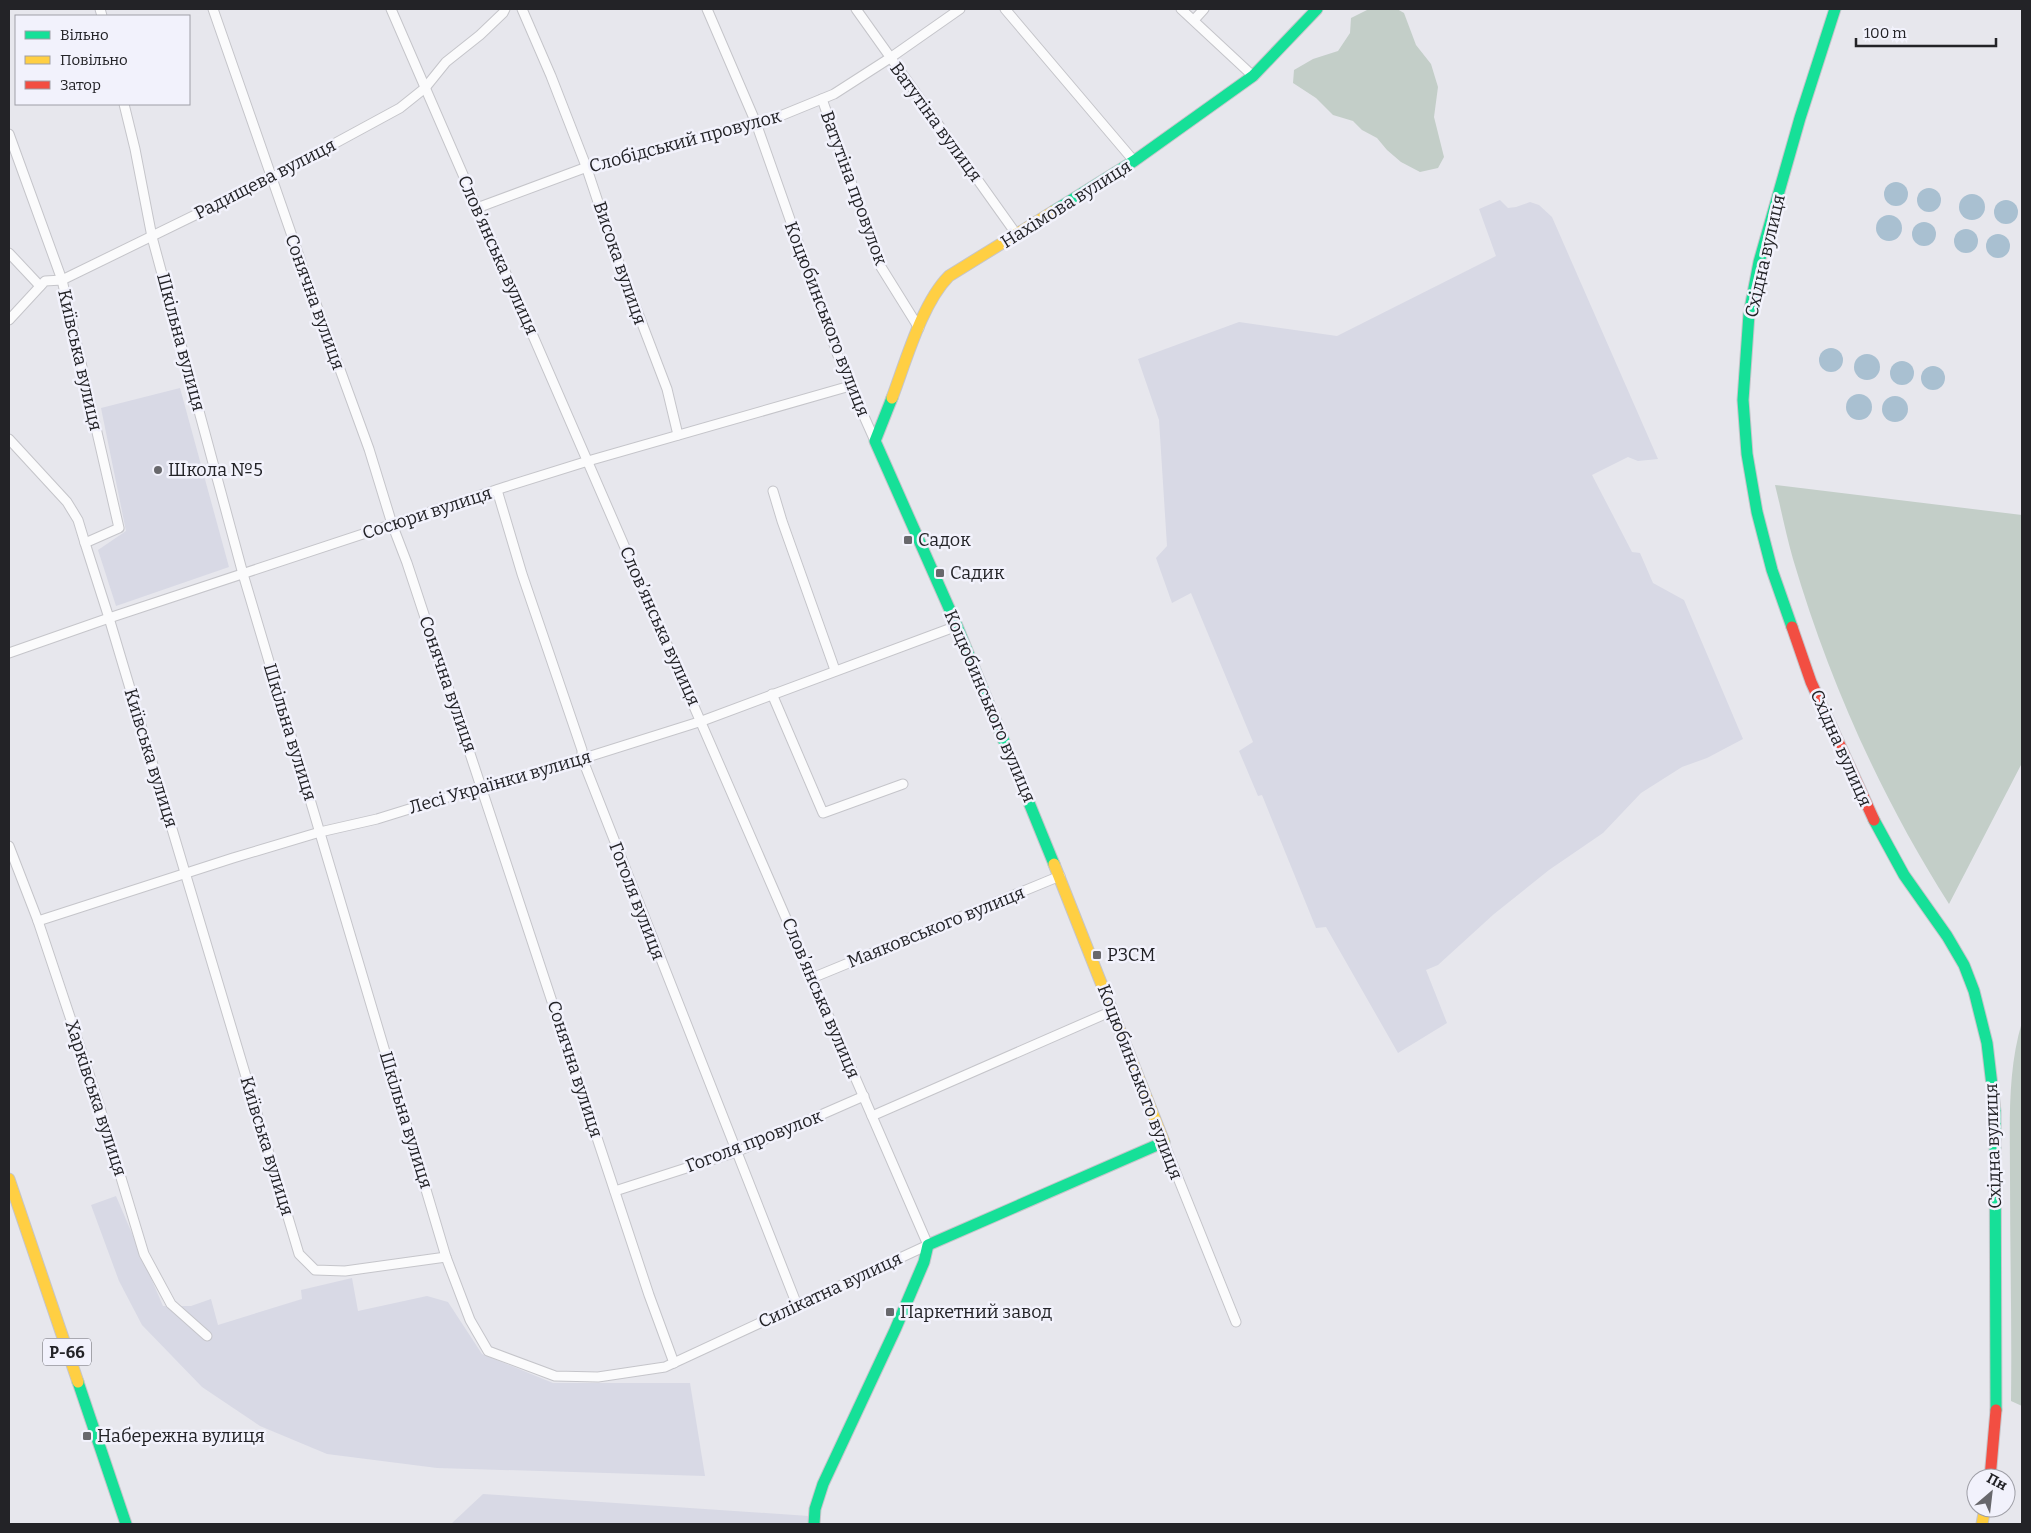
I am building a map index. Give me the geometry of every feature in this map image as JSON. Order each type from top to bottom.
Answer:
[{"type":"street","name":"Сонячна вулиця","points":[[213,9],[369,449],[392,524],[407,563],[482,786],[615,1191],[674,1363]]},
{"type":"street","name":"Слов’янська вулиця","points":[[391,9],[702,721],[928,1245]]},
{"type":"street","name":"Радищева вулиця","points":[[40,286],[45,281],[62,280],[272,178],[400,108],[425,88],[446,62],[480,36],[505,9]]},
{"type":"street","name":"Висока вулиця","points":[[522,9],[587,168],[614,250],[667,389],[678,435]]},
{"type":"street","name":"Коцюбинського вулиця","points":[[706,9],[756,123],[842,367],[957,626],[1060,876],[1236,1322]]},
{"type":"street","name":"Ватутіна вулиця","points":[[856,9],[1017,235]]},
{"type":"street","name":"Слобідський провулок","points":[[477,208],[587,168],[756,123],[763,123],[822,99],[834,94],[890,58],[960,9]]},
{"type":"street","points":[[1005,9],[1134,161]]},
{"type":"street","points":[[1181,9],[1253,76]]},
{"type":"street","points":[[1194,20],[1204,9]]},
{"type":"street","name":"Нахімова вулиця","points":[[874,441],[937,288],[949,276],[1134,161],[1253,76],[1317,9]]},
{"type":"street","name":"Східна вулиця","points":[[1835,9],[1800,118],[1758,271],[1749,314],[1743,400],[1747,454],[1757,512],[1772,570],[1811,682],[1868,809],[1904,875],[1947,936],[1964,965],[1974,991],[1987,1044],[1995,1120],[1996,1412],[1991,1468]]},
{"type":"street","name":"Ватутіна провулок","points":[[822,99],[881,267],[919,328]]},
{"type":"street","name":"Шкільна вулиця","points":[[124,105],[152,237],[243,574],[446,1257],[470,1320],[488,1351]]},
{"type":"street","name":"Київська вулиця","points":[[9,134],[62,280],[119,528],[84,543],[109,618],[299,1254],[315,1270],[345,1271],[446,1257]]},
{"type":"street","points":[[9,253],[40,286],[9,320]]},
{"type":"street","name":"Сосюри вулиця","points":[[9,653],[392,524],[588,461],[850,386]]},
{"type":"street","points":[[9,439],[67,502],[78,520],[84,543]]},
{"type":"street","name":"Гоголя вулиця","points":[[497,490],[522,574],[582,750],[582,758],[797,1305]]},
{"type":"street","points":[[774,491],[782,521],[835,670]]},
{"type":"street","name":"Лесі Українки вулиця","points":[[38,920],[320,832],[377,819],[482,786],[540,772],[702,721],[957,626]]},
{"type":"street","points":[[772,694],[823,813],[832,812],[903,784]]},
{"type":"street","name":"Харківська вулиця","points":[[9,846],[38,920],[106,1126],[144,1254],[171,1304],[207,1336]]},
{"type":"street","name":"Маяковського вулиця","points":[[812,978],[1060,876]]},
{"type":"street","points":[[872,1116],[1112,1011]]},
{"type":"street","name":"Гоголя провулок","points":[[615,1191],[736,1152],[864,1096]]},
{"type":"street","name":"Силікатна вулиця","points":[[488,1351],[555,1376],[598,1377],[665,1367],[928,1245],[1164,1143]]},
{"type":"street","name":"Р-66","points":[[9,1179],[126,1524]]},
{"type":"street","points":[[814,1524],[823,1484],[895,1330],[924,1262],[928,1245]]},
{"type":"shaded area","points":[[1369,9],[1397,9],[1404,13],[1416,45],[1431,64],[1438,87],[1434,117],[1444,157],[1438,168],[1420,172],[1401,162],[1377,138],[1362,130],[1353,121],[1333,115],[1316,98],[1293,83],[1294,70],[1313,59],[1338,51],[1350,33],[1351,18]]},
{"type":"shaded area","points":[[1500,200],[1508,208],[1530,202],[1539,205],[1552,217],[1658,459],[1638,461],[1628,457],[1592,475],[1632,552],[1640,553],[1653,583],[1684,600],[1743,739],[1707,758],[1682,767],[1641,793],[1603,833],[1549,870],[1494,914],[1438,965],[1426,970],[1447,1023],[1398,1053],[1326,927],[1316,928],[1262,795],[1258,796],[1239,751],[1253,742],[1191,593],[1172,603],[1156,558],[1167,546],[1159,420],[1138,359],[1239,322],[1337,336],[1496,256],[1479,209]]},
{"type":"shaded area","name":"Школа №5","points":[[180,388],[229,567],[116,606],[98,550],[126,531],[101,408]]},
{"type":"shaded area","points":[[1775,485],[2022,515],[2022,763],[1949,904],[1924,863],[1879,780],[1840,694],[1807,604],[1793,559]]},
{"type":"shaded area","points":[[2022,1022],[2022,1406],[2011,1401],[2010,1099],[2014,1060]]},
{"type":"shaded area","points":[[116,1196],[163,1306],[191,1306],[211,1299],[218,1325],[302,1299],[301,1290],[352,1278],[358,1311],[427,1296],[448,1302],[482,1354],[553,1383],[690,1383],[705,1476],[437,1468],[327,1454],[260,1426],[202,1387],[142,1325],[119,1281],[91,1205]]},
{"type":"shaded area","points":[[483,1494],[809,1516],[808,1524],[451,1524]]},
{"type":"water","points":[[1891,182],[1901,182],[1908,189],[1908,199],[1901,206],[1891,206],[1884,199],[1884,189]]},
{"type":"water","points":[[1929,188],[1934,189],[1940,195],[1940,205],[1934,211],[1929,212],[1924,211],[1918,205],[1917,200],[1918,195],[1924,189]]},
{"type":"water","points":[[1972,194],[1981,198],[1985,207],[1981,216],[1972,220],[1963,216],[1959,207],[1963,198]]},
{"type":"water","points":[[2006,200],[2014,204],[2018,212],[2014,220],[2006,224],[1998,220],[1994,212],[1998,204]]},
{"type":"water","points":[[1889,215],[1898,219],[1902,228],[1898,237],[1889,241],[1880,237],[1876,228],[1880,219]]},
{"type":"water","points":[[1924,222],[1932,226],[1936,234],[1932,242],[1924,246],[1916,242],[1912,234],[1916,226]]},
{"type":"water","points":[[1966,229],[1971,230],[1977,236],[1977,246],[1971,252],[1966,253],[1961,252],[1955,246],[1954,241],[1955,236],[1961,230]]},
{"type":"water","points":[[1998,234],[2003,235],[2009,241],[2009,251],[2003,257],[1998,258],[1993,257],[1987,251],[1986,246],[1987,241],[1993,235]]},
{"type":"water","points":[[1831,348],[1836,349],[1842,355],[1842,365],[1836,371],[1831,372],[1826,371],[1820,365],[1819,360],[1820,355],[1826,349]]},
{"type":"water","points":[[1867,354],[1876,358],[1880,367],[1876,376],[1867,380],[1858,376],[1854,367],[1858,358]]},
{"type":"water","points":[[1902,361],[1911,364],[1914,373],[1911,382],[1902,385],[1893,382],[1890,373],[1893,364]]},
{"type":"water","points":[[1933,366],[1942,369],[1945,378],[1942,387],[1933,390],[1924,387],[1921,378],[1924,369]]},
{"type":"water","points":[[1859,394],[1868,398],[1872,407],[1868,416],[1859,420],[1850,416],[1846,407],[1850,398]]},
{"type":"water","points":[[1895,396],[1904,400],[1908,409],[1904,418],[1895,422],[1886,418],[1882,409],[1886,400]]},
{"type":"traffic: fast","points":[[1054,211],[1134,161],[1253,76],[1317,9]]},
{"type":"traffic: fast","points":[[1792,627],[1772,570],[1757,512],[1747,454],[1743,400],[1749,314],[1759,262],[1800,118],[1835,9]]},
{"type":"traffic: fast","points":[[892,398],[875,441],[957,626],[1054,864]]},
{"type":"traffic: fast","points":[[1874,820],[1904,875],[1947,936],[1964,965],[1974,991],[1987,1043],[1995,1111],[1996,1410]]},
{"type":"traffic: fast","points":[[814,1524],[815,1509],[823,1484],[895,1330],[924,1262],[928,1245],[1164,1142]]},
{"type":"traffic: fast","points":[[78,1382],[126,1524]]},
{"type":"traffic: slow","points":[[892,398],[909,350],[923,317],[939,287],[949,276],[1054,211]]},
{"type":"traffic: slow","points":[[1054,864],[1164,1142]]},
{"type":"traffic: slow","points":[[9,1179],[78,1382]]},
{"type":"traffic: slow","points":[[1982,1524],[1983,1518]]},
{"type":"traffic: jam","points":[[1792,627],[1811,682],[1874,820]]},
{"type":"traffic: jam","points":[[1991,1468],[1996,1410]]},
{"type":"place","name":"Школа №5","points":[[158,470]]},
{"type":"place","name":"Садок","points":[[908,540]]},
{"type":"place","name":"Садик","points":[[940,573]]},
{"type":"place","name":"РЗСМ","points":[[1097,955]]},
{"type":"place","name":"Паркетний завод","points":[[890,1312]]},
{"type":"place","name":"Набережна вулиця","points":[[87,1436]]}]
